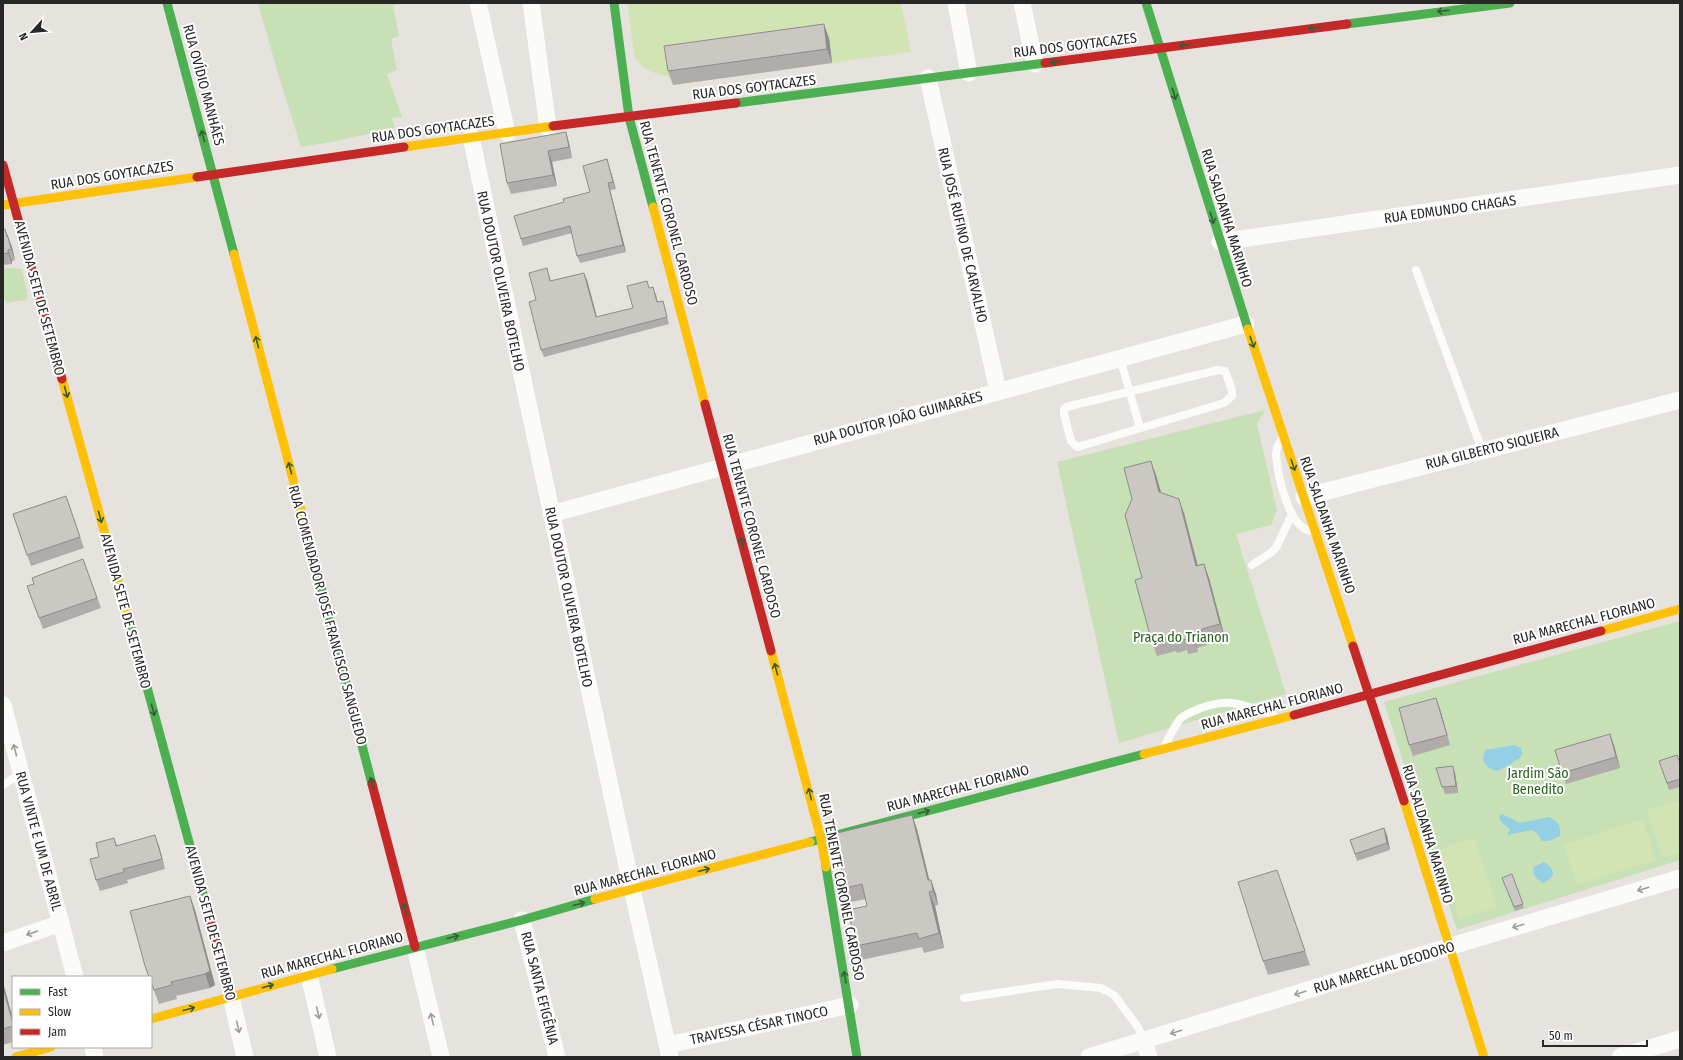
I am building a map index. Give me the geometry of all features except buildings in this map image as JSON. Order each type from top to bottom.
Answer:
[{"type":"main road","name":"RUA OVÍDIO MANHÃES","points":[[167,3],[213,174]]},
{"type":"main road","name":"RUA TENENTE CORONEL CARDOSO","points":[[614,3],[629,117],[821,839],[850,1005],[857,1057]]},
{"type":"main road","name":"RUA SALDANHA MARINHO","points":[[1146,3],[1246,324],[1370,694],[1448,947],[1484,1057]]},
{"type":"main road","name":"RUA DOS GOYTACAZES","points":[[3,205],[471,137],[1160,48],[1460,6],[1510,3]]},
{"type":"main road","name":"AVENIDA SETE DE SETEMBRO","points":[[3,165],[185,824],[231,997]]},
{"type":"main road","name":"RUA COMENDADOR JOSÉ FRANCISCO SANGUEDO","points":[[213,174],[415,947]]},
{"type":"main road","name":"RUA MARECHAL FLORIANO","points":[[152,1019],[309,975],[522,920],[632,889],[1370,694],[1680,609]]},
{"type":"main road","points":[[16,1057],[48,1048]]},
{"type":"street","points":[[478,3],[506,133]]},
{"type":"street","points":[[531,3],[548,128]]},
{"type":"street","points":[[956,3],[969,73]]},
{"type":"street","points":[[1022,3],[1035,64]]},
{"type":"street","name":"RUA JOSÉ RUFINO DE CARVALHO","points":[[928,78],[998,391]]},
{"type":"street","name":"RUA DOUTOR OLIVEIRA BOTELHO","points":[[471,137],[632,889],[669,1051]]},
{"type":"street","name":"RUA EDMUNDO CHAGAS","points":[[1220,242],[1680,175]]},
{"type":"street","name":"RUA DOUTOR JOÃO GUIMARÃES","points":[[551,514],[1246,324]]},
{"type":"street","name":"RUA GILBERTO SIQUEIRA","points":[[1304,497],[1680,400]]},
{"type":"street","name":"RUA VINTE E UM DE ABRIL","points":[[3,705],[75,976]]},
{"type":"street","name":"RUA MARECHAL DEODORO","points":[[1089,1057],[1146,1049],[1448,947],[1680,878]]},
{"type":"street","name":"RUA SANTA EFIGÊNIA","points":[[522,920],[557,1057]]},
{"type":"street","points":[[3,943],[61,923]]},
{"type":"street","name":"RUA COMENDADOR JOSÉ FRANCISCO SANGUEDO","points":[[415,947],[441,1057]]},
{"type":"street","points":[[309,975],[328,1057]]},
{"type":"street","name":"AVENIDA SETE DE SETEMBRO","points":[[231,997],[245,1057]]},
{"type":"street","name":"TRAVESSA CÉSAR TINOCO","points":[[669,1051],[850,1005]]},
{"type":"street","points":[[1620,1057],[1680,1039]]},
{"type":"lane","points":[[1416,270],[1482,450]]},
{"type":"lane","points":[[1120,358],[1140,428]]},
{"type":"lane","points":[[1222,370],[1227,374],[1232,390],[1232,396],[1224,403],[1140,428],[1077,446],[1071,441],[1064,410],[1066,407],[1222,370]]},
{"type":"lane","points":[[1284,438],[1277,448],[1276,455],[1286,502],[1292,514],[1303,529],[1316,531]]},
{"type":"lane","points":[[1252,565],[1272,552],[1277,546],[1292,514]]},
{"type":"lane","points":[[1163,749],[1177,723],[1182,717],[1190,712],[1217,703],[1229,702],[1240,704],[1281,717]]},
{"type":"lane","points":[[3,785],[21,773]]},
{"type":"lane","points":[[964,998],[1058,984],[1101,988],[1114,995],[1138,1027],[1146,1049]]},
{"type":"green space","points":[[258,3],[408,3],[393,5],[399,36],[391,39],[397,70],[387,74],[402,117],[392,118],[395,128],[301,147]]},
{"type":"green space","points":[[627,3],[901,3],[911,52],[673,85],[672,77],[652,72],[643,67],[636,59]]},
{"type":"green space","points":[[3,269],[22,269],[28,297],[26,300],[6,303],[3,294]]},
{"type":"green space","name":"Praça do Trianon","points":[[1265,410],[1257,424],[1277,511],[1271,525],[1236,534],[1286,694],[1119,743],[1057,462]]},
{"type":"green space","name":"Jardim São Benedito","points":[[1680,621],[1680,860],[1457,930],[1384,702]]},
{"type":"green space","points":[[1680,800],[1680,853],[1662,858],[1647,810]]},
{"type":"green space","points":[[1643,819],[1655,860],[1577,885],[1564,844]]},
{"type":"green space","points":[[1474,838],[1497,907],[1460,919],[1437,850]]},
{"type":"water","points":[[1515,745],[1521,748],[1522,754],[1520,758],[1499,770],[1490,769],[1486,765],[1483,758],[1485,750]]},
{"type":"water","points":[[1502,814],[1520,823],[1549,817],[1558,824],[1560,836],[1549,841],[1542,841],[1537,833],[1532,830],[1507,835],[1510,829],[1501,822],[1499,817]]},
{"type":"water","points":[[1544,862],[1548,864],[1553,873],[1548,881],[1543,883],[1536,878],[1533,871],[1534,867]]},
{"type":"traffic: fast","points":[[167,3],[234,254]]},
{"type":"traffic: fast","points":[[614,3],[629,117],[653,207]]},
{"type":"traffic: fast","points":[[1146,3],[1248,329]]},
{"type":"traffic: fast","points":[[1347,24],[1510,3]]},
{"type":"traffic: fast","points":[[736,103],[1045,63]]},
{"type":"traffic: fast","points":[[311,548],[372,784]]},
{"type":"traffic: fast","points":[[128,617],[209,916]]},
{"type":"traffic: fast","points":[[810,842],[1144,754]]},
{"type":"traffic: fast","points":[[826,867],[857,1057]]},
{"type":"traffic: fast","points":[[332,969],[522,920],[595,899]]},
{"type":"traffic: slow","points":[[404,147],[553,126]]},
{"type":"traffic: slow","points":[[3,205],[197,177]]},
{"type":"traffic: slow","points":[[653,207],[705,404]]},
{"type":"traffic: slow","points":[[234,254],[311,548]]},
{"type":"traffic: slow","points":[[1248,329],[1353,646]]},
{"type":"traffic: slow","points":[[62,379],[128,617]]},
{"type":"traffic: slow","points":[[1601,631],[1680,609]]},
{"type":"traffic: slow","points":[[771,651],[821,839],[826,867]]},
{"type":"traffic: slow","points":[[1144,754],[1294,715]]},
{"type":"traffic: slow","points":[[1404,801],[1484,1057]]},
{"type":"traffic: slow","points":[[595,899],[810,842]]},
{"type":"traffic: slow","points":[[152,1019],[332,969]]},
{"type":"traffic: slow","points":[[16,1057],[48,1048]]},
{"type":"traffic: jam","points":[[1045,63],[1347,24]]},
{"type":"traffic: jam","points":[[553,126],[736,103]]},
{"type":"traffic: jam","points":[[197,177],[404,147]]},
{"type":"traffic: jam","points":[[3,165],[62,379]]},
{"type":"traffic: jam","points":[[705,404],[771,651]]},
{"type":"traffic: jam","points":[[1294,715],[1601,631]]},
{"type":"traffic: jam","points":[[1353,646],[1404,801]]},
{"type":"traffic: jam","points":[[372,784],[415,947]]},
{"type":"traffic: jam","points":[[209,916],[231,997]]}]
